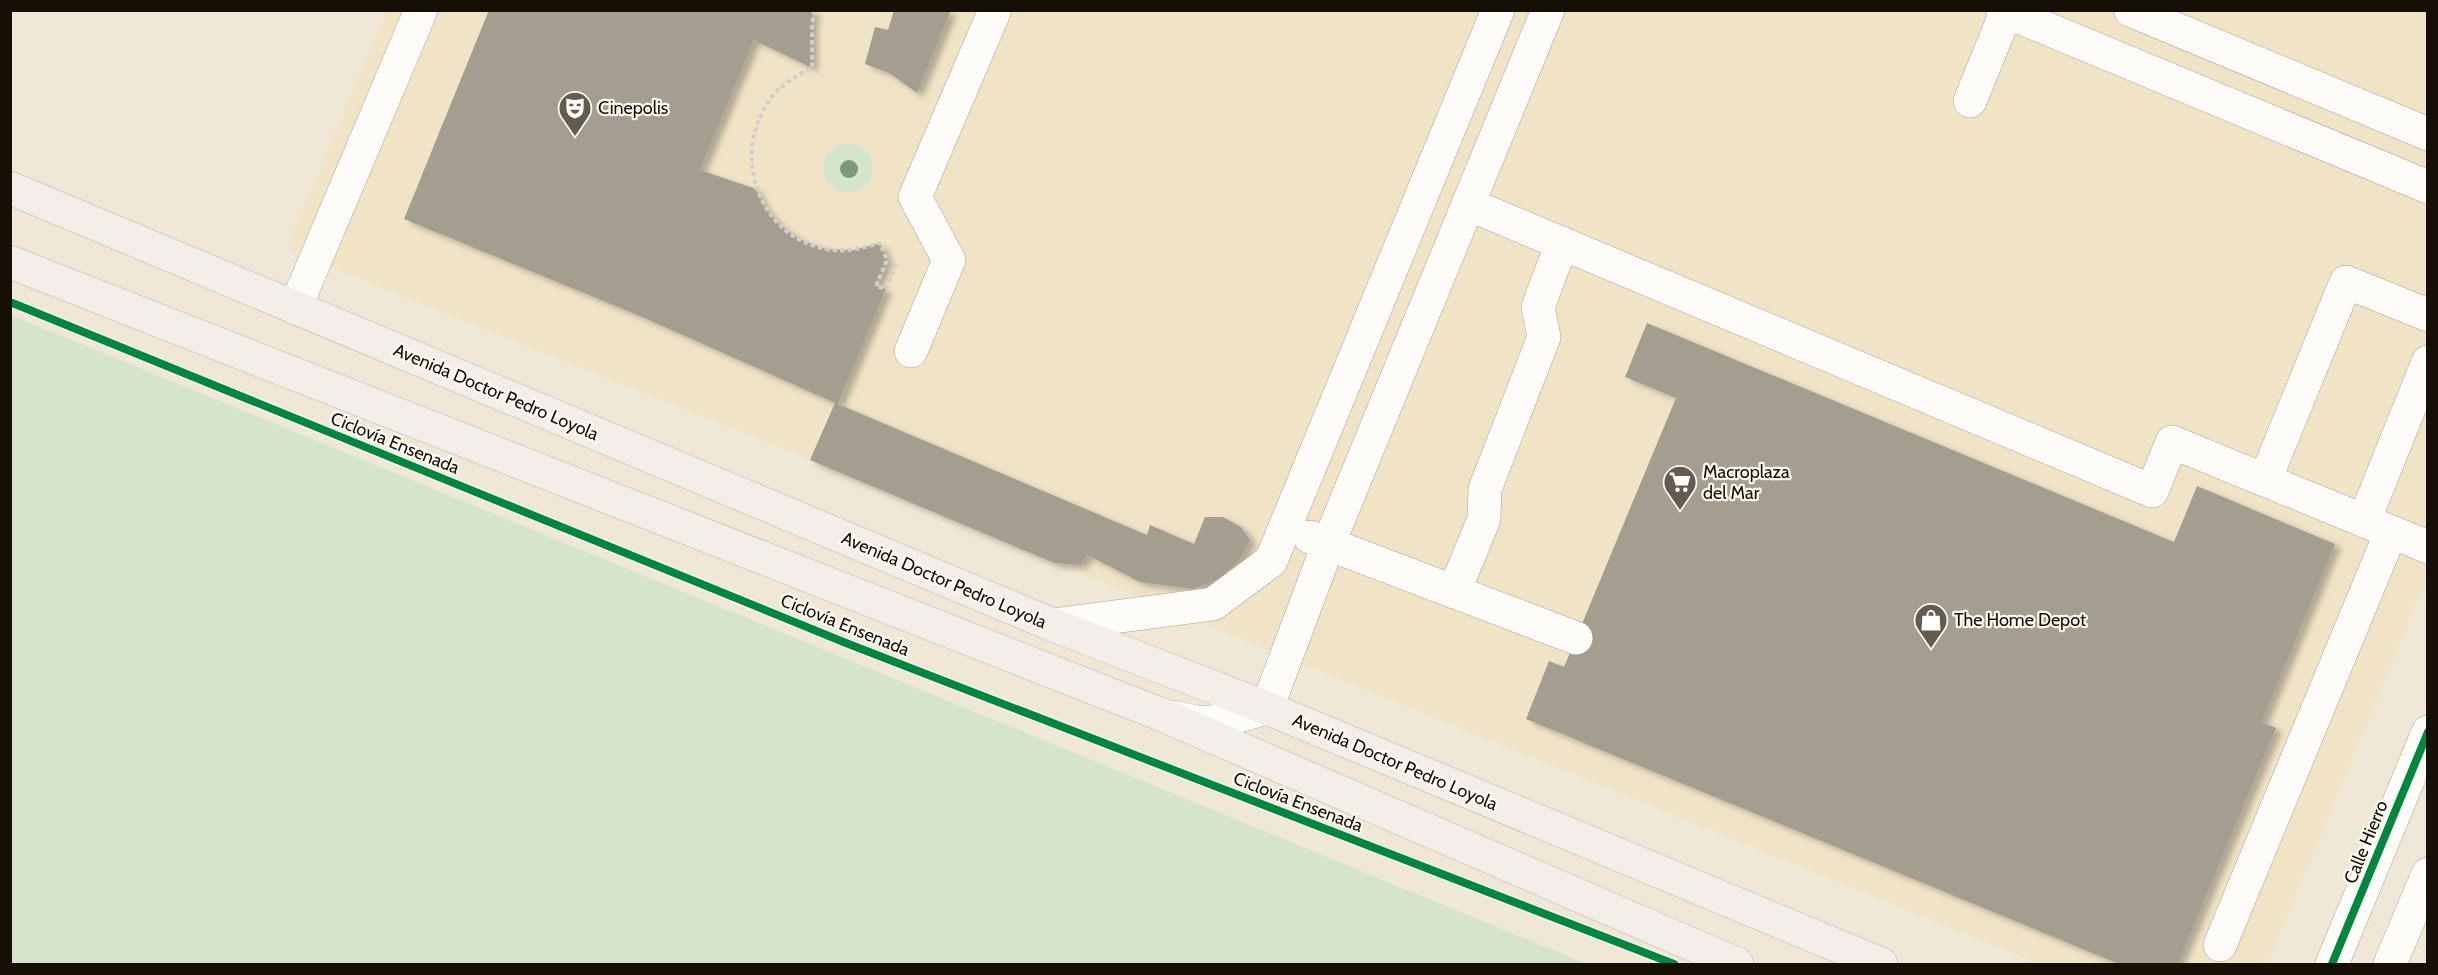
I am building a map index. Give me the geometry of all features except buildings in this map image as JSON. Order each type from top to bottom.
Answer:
[{"type":"main road","name":"Avenida Doctor Pedro Loyola","points":[[10,188],[1053,625],[1267,708],[1881,964]]},
{"type":"main road","points":[[10,262],[1160,714],[1737,964]]},
{"type":"street","points":[[295,308],[420,10]]},
{"type":"street","points":[[911,351],[949,260],[915,197],[994,10]]},
{"type":"street","points":[[1160,714],[1201,723],[1225,720],[1267,708],[1328,545],[1548,10]]},
{"type":"street","points":[[2130,10],[2427,134]]},
{"type":"street","points":[[1970,101],[2005,11],[2427,187]]},
{"type":"street","points":[[1053,625],[1213,604],[1271,561],[1496,17],[1536,42]]},
{"type":"street","points":[[1468,204],[2152,491],[2172,442],[2427,547]]},
{"type":"street","points":[[1454,592],[1484,519],[1485,489],[1544,337],[1538,308],[1562,243]]},
{"type":"street","points":[[2265,480],[2346,282],[2427,315]]},
{"type":"street","points":[[1370,322],[1413,340]]},
{"type":"street","points":[[2220,945],[2377,527],[2427,362]]},
{"type":"street","points":[[1285,528],[1576,638]]},
{"type":"street","name":"Calle Hierro","points":[[2332,964],[2427,732]]},
{"type":"street","points":[[2390,964],[2427,874]]},
{"type":"path","points":[[814,10],[812,68],[788,81],[769,100],[756,124],[751,146],[751,168],[756,189],[765,208],[779,224],[799,239],[835,250],[853,250],[880,243],[887,260],[876,286],[886,289],[896,264]]},
{"type":"shaded area","name":"Macroplaza del Mar","points":[[386,11],[2427,11],[2427,578],[2268,964],[2039,964],[1054,563],[810,460],[286,250]]},
{"type":"green space","points":[[848,143],[866,150],[873,168],[866,186],[848,193],[830,186],[823,168],[830,150]]},
{"type":"green space","points":[[11,315],[1587,964],[11,964]]},
{"type":"cycle path","name":"Ciclovía Ensenada","points":[[10,302],[846,643],[1674,964]]},
{"type":"cycle path","points":[[2332,964],[2428,732]]},
{"type":"place","name":"Cinepolis","points":[[575,137]]},
{"type":"place","name":"Macroplaza del Mar","points":[[1680,511]]},
{"type":"place","name":"The Home Depot","points":[[1931,649]]}]
